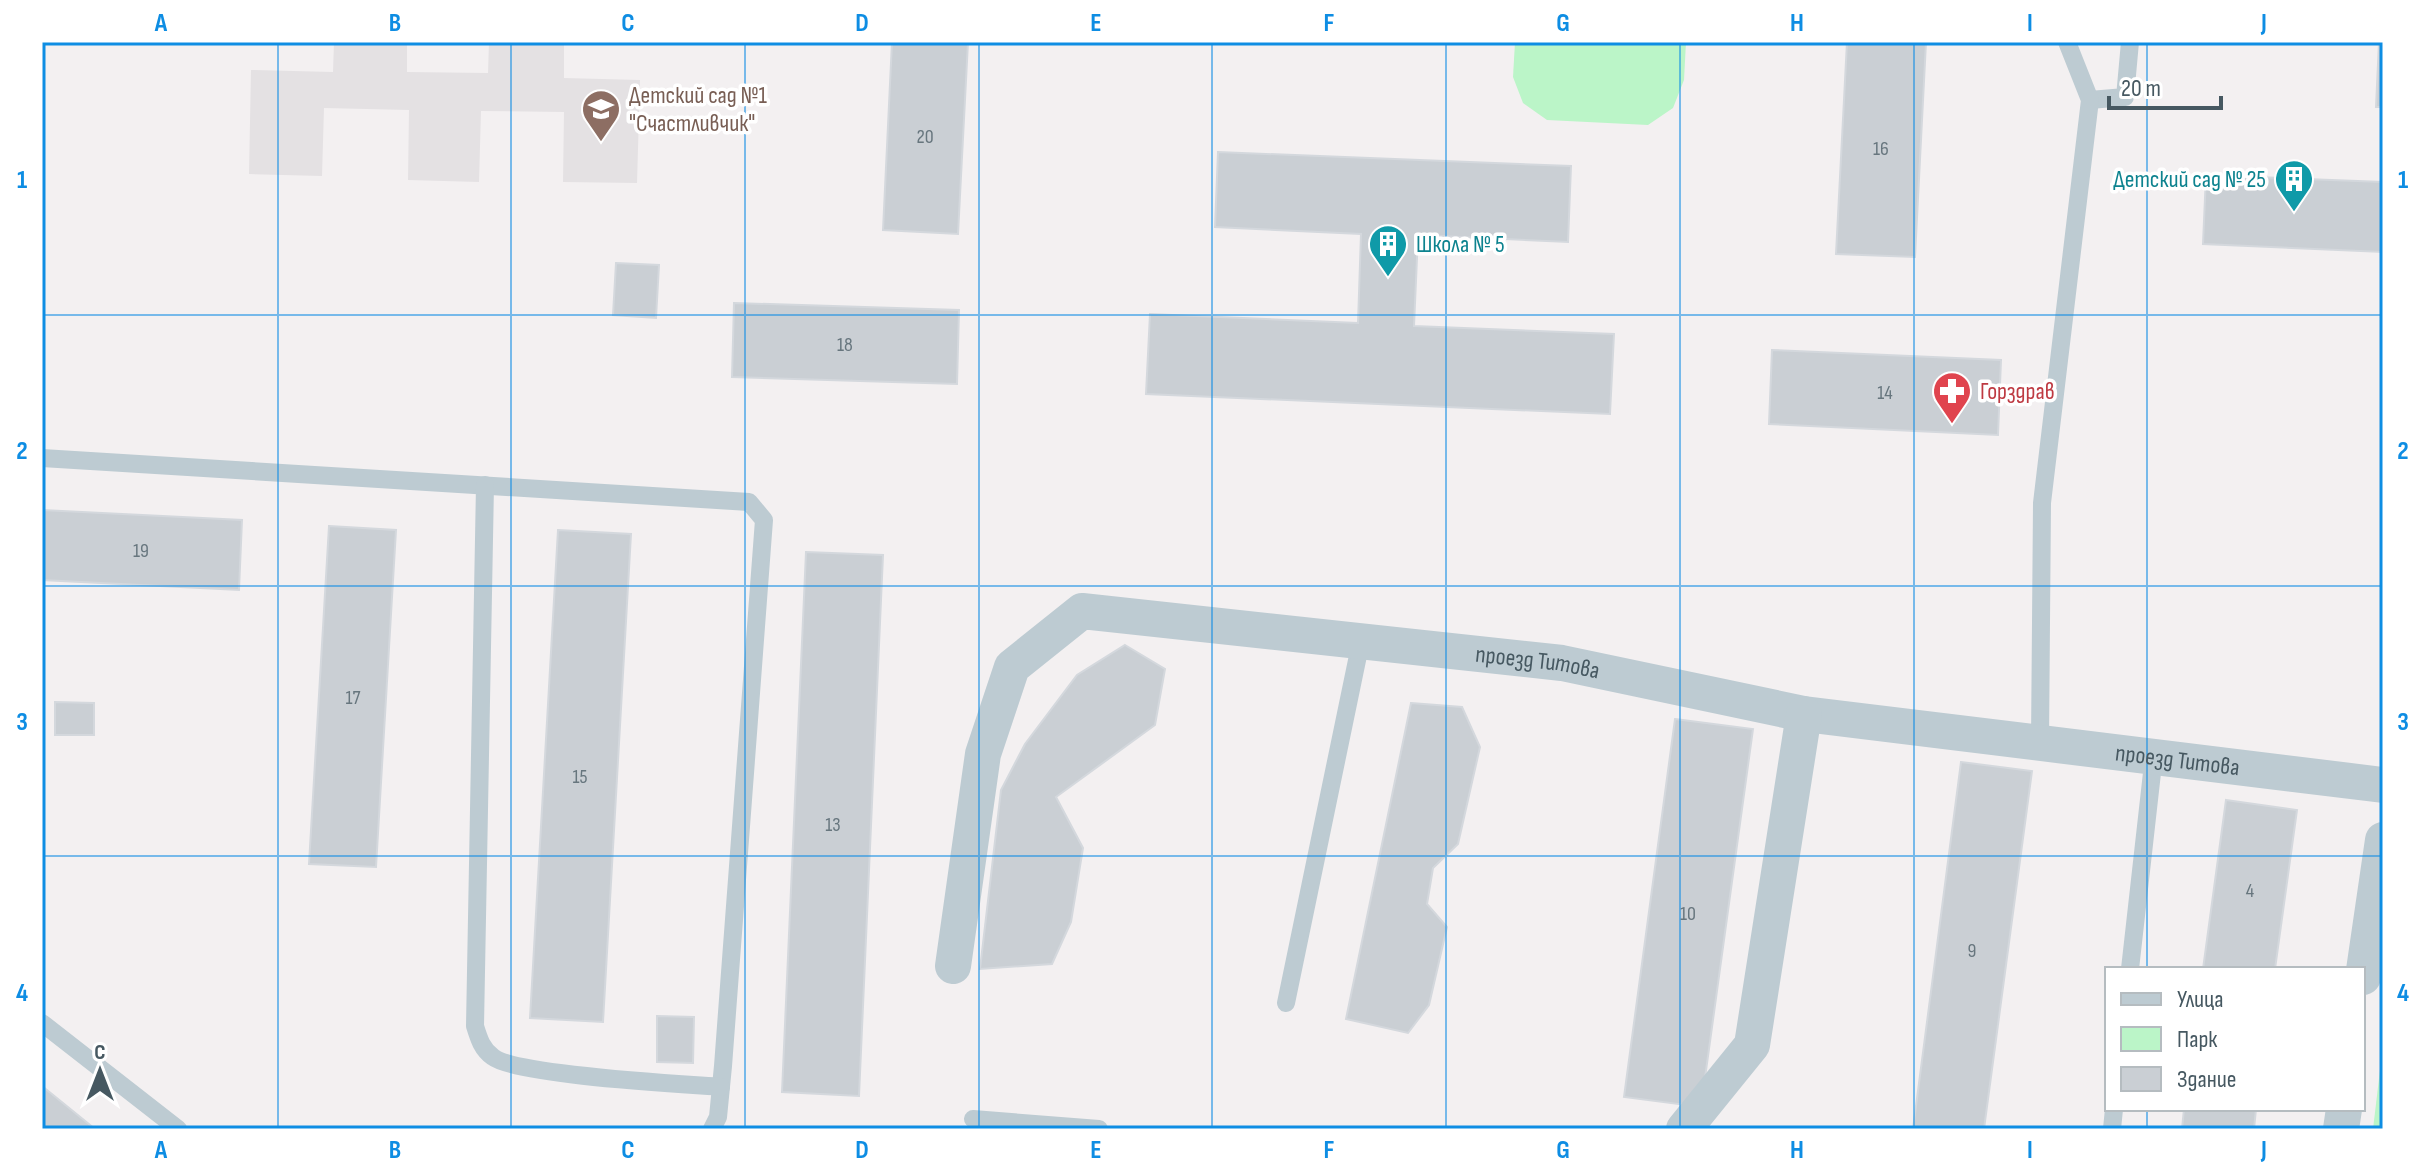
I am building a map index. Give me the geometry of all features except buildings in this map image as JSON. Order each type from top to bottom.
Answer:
[{"type":"street","name":"проезд Титова","points":[[953,966],[983,754],[1012,667],[1082,611],[1562,663],[1804,714],[2383,785]]},
{"type":"street","points":[[1684,1129],[1752,1045],[1804,714]]},
{"type":"street","points":[[2364,967],[2383,840]]},
{"type":"lane","points":[[2040,742],[2042,503],[2090,100],[2067,42]]},
{"type":"lane","points":[[2090,100],[2125,97],[2130,42]]},
{"type":"lane","points":[[42,458],[749,502],[764,520],[721,1087],[718,1117],[712,1129]]},
{"type":"lane","points":[[485,485],[475,1026],[481,1046],[496,1060],[540,1070],[721,1087]]},
{"type":"lane","points":[[1286,1003],[1361,641]]},
{"type":"lane","points":[[2130,967],[2154,755]]},
{"type":"lane","points":[[42,1023],[178,1129]]},
{"type":"lane","points":[[973,1119],[1099,1129]]},
{"type":"shaded area","name":"Детский сад №1 \"Счастливчик\"","points":[[334,42],[407,42],[407,72],[488,73],[489,42],[564,42],[564,78],[640,80],[637,183],[563,182],[564,112],[481,111],[479,182],[408,180],[409,110],[324,108],[322,176],[249,174],[251,70],[333,72]]},
{"type":"green space","points":[[1515,42],[1686,42],[1684,80],[1673,108],[1648,125],[1547,120],[1523,103],[1513,77]]},
{"type":"green space","points":[[2383,1045],[2383,1129],[2373,1129]]},
{"type":"place","name":"Детский сад №1 \"Счастливчик\"","points":[[601,143]]},
{"type":"place","name":"Детский сад № 25","points":[[2294,213]]},
{"type":"place","name":"Школа № 5","points":[[1388,278]]},
{"type":"place","name":"Горздрав","points":[[1952,425]]}]
